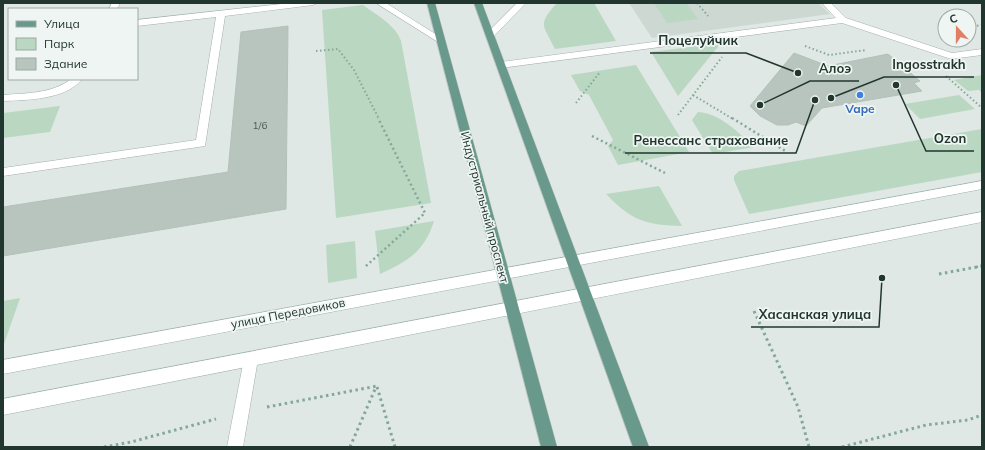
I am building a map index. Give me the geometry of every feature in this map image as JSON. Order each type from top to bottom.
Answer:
[{"type":"main road","name":"Индустриальный проспект","points":[[431,3],[549,447]]},
{"type":"main road","points":[[478,3],[641,447]]},
{"type":"street","points":[[138,23],[313,3]]},
{"type":"street","points":[[380,3],[441,40]]},
{"type":"street","points":[[490,35],[522,3]]},
{"type":"street","points":[[826,3],[843,20]]},
{"type":"street","points":[[3,172],[201,143],[221,14]]},
{"type":"street","points":[[501,65],[740,32],[843,20],[951,56],[982,52]]},
{"type":"street","points":[[3,98],[47,93],[71,85],[76,80]]},
{"type":"street","name":"улица Передовиков","points":[[3,366],[982,184]]},
{"type":"street","points":[[3,407],[982,217]]},
{"type":"street","points":[[235,447],[251,359]]},
{"type":"path","points":[[678,115],[740,32]]},
{"type":"path","points":[[801,44],[829,55],[870,50]]},
{"type":"path","points":[[316,51],[338,48],[354,70],[425,214],[366,266]]},
{"type":"path","points":[[576,103],[602,70]]},
{"type":"path","points":[[942,72],[982,108]]},
{"type":"path","points":[[693,95],[787,152]]},
{"type":"path","points":[[592,136],[665,173]]},
{"type":"path","points":[[939,274],[982,266]]},
{"type":"path","points":[[754,311],[798,407],[809,447]]},
{"type":"path","points":[[104,447],[131,442],[242,411],[377,386]]},
{"type":"path","points":[[350,447],[377,386]]},
{"type":"path","points":[[377,386],[395,447]]},
{"type":"path","points":[[842,447],[926,425],[968,420],[982,415]]},
{"type":"shaded area","points":[[629,3],[818,3],[830,14],[652,38]]},
{"type":"green space","points":[[557,3],[594,3],[616,41],[555,49],[545,29],[544,21]]},
{"type":"green space","points":[[654,3],[686,3],[698,19],[667,23]]},
{"type":"green space","points":[[363,5],[390,25],[401,41],[431,203],[336,218],[322,10]]},
{"type":"green space","points":[[721,43],[678,96],[651,52]]},
{"type":"green space","points":[[636,65],[689,152],[618,165],[608,146],[613,140],[589,95],[580,91],[571,75]]},
{"type":"green space","points":[[982,75],[982,93],[979,90],[968,91],[954,80]]},
{"type":"green space","points":[[959,95],[975,109],[920,119],[905,104]]},
{"type":"green space","points":[[60,106],[50,132],[3,138],[3,113]]},
{"type":"green space","points":[[698,112],[714,116],[729,125],[754,147],[713,154],[692,120]]},
{"type":"green space","points":[[982,129],[982,172],[749,214],[734,180],[734,176],[739,171]]},
{"type":"green space","points":[[659,186],[682,226],[649,223],[640,220],[624,210],[606,194]]},
{"type":"green space","points":[[434,221],[425,241],[414,254],[399,265],[380,274],[375,231]]},
{"type":"green space","points":[[355,241],[357,278],[328,283],[326,245]]},
{"type":"green space","points":[[20,298],[4,344],[3,344],[3,301]]},
{"type":"building","points":[[288,26],[286,209],[3,256],[3,207],[228,172],[241,32]]},
{"type":"building","points":[[794,53],[828,66],[888,54],[920,81],[914,83],[922,91],[822,108],[806,126],[796,122],[788,125],[777,125],[760,116],[750,106]]},
{"type":"place","name":"Поцелуйчик","points":[[798,73]]},
{"type":"place","name":"Ozon","points":[[896,85]]},
{"type":"place","name":"Vape","points":[[860,95]]},
{"type":"place","name":"Ingosstrakh","points":[[831,98]]},
{"type":"place","name":"Ренессанс страхование","points":[[815,100]]},
{"type":"place","name":"Алоэ","points":[[760,105]]},
{"type":"place","name":"Хасанская улица","points":[[882,278]]}]
